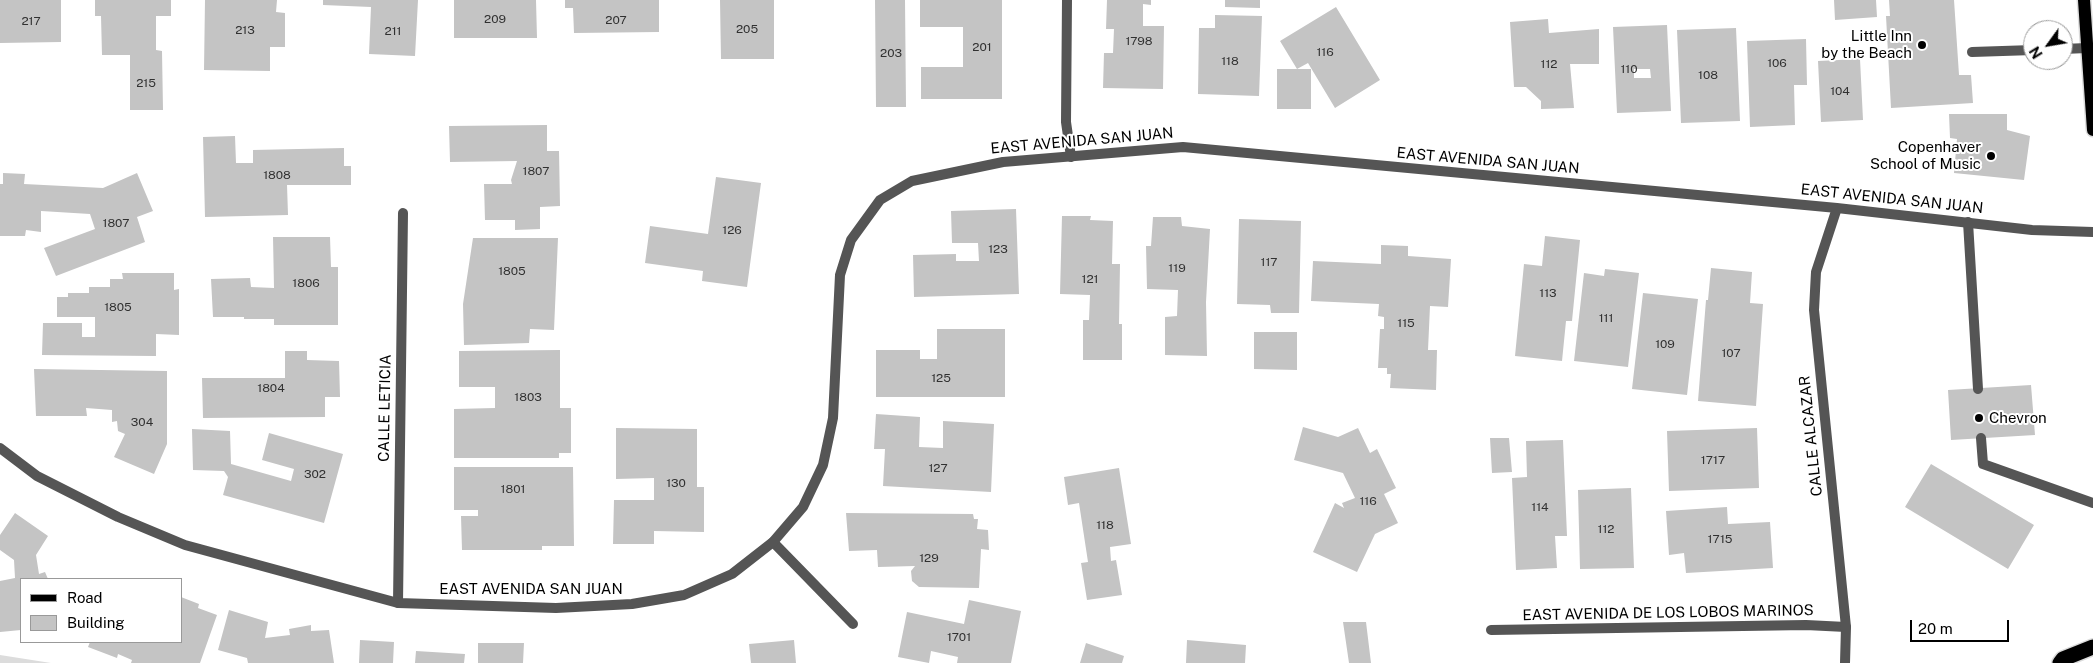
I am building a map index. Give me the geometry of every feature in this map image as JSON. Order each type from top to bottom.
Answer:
[{"type":"highway","points":[[2060,663],[2063,659],[2093,647]]},
{"type":"main road","points":[[2084,0],[2093,130]]},
{"type":"street","points":[[1067,0],[1066,122],[1071,157]]},
{"type":"street","points":[[2073,49],[2087,48]]},
{"type":"street","points":[[1972,52],[2023,50]]},
{"type":"street","name":"EAST AVENIDA SAN JUAN","points":[[0,448],[38,476],[118,517],[185,545],[398,603],[556,608],[632,604],[684,595],[732,574],[773,542],[803,507],[824,465],[833,418],[840,275],[851,240],[880,200],[912,181],[1003,162],[1183,147],[1837,208],[2032,230],[2093,232]]},
{"type":"street","name":"CALLE ALCAZAR","points":[[1837,208],[1816,272],[1814,310],[1846,627],[1845,663]]},
{"type":"street","name":"CALLE LETICIA","points":[[398,603],[403,213]]},
{"type":"street","points":[[1968,222],[1978,389]]},
{"type":"street","points":[[1981,438],[1983,464],[2093,503]]},
{"type":"street","points":[[773,542],[853,624]]},
{"type":"street","name":"EAST AVENIDA DE LOS LOBOS MARINOS","points":[[1491,630],[1806,625],[1846,627]]},
{"type":"shaded area","points":[[0,655],[51,663],[0,663]]},
{"type":"building","points":[[0,0],[61,0],[61,42],[0,43]]},
{"type":"building","points":[[95,0],[171,0],[171,16],[156,16],[156,50],[162,51],[163,110],[130,110],[130,55],[102,55],[101,16],[95,16]]},
{"type":"building","points":[[205,0],[277,0],[276,12],[285,13],[285,47],[270,47],[270,71],[204,70]]},
{"type":"building","points":[[323,0],[418,0],[415,56],[369,54],[371,7],[323,5]]},
{"type":"building","points":[[454,0],[536,0],[537,38],[454,38]]},
{"type":"building","points":[[565,0],[659,0],[659,32],[574,33],[573,8],[565,8]]},
{"type":"building","points":[[720,0],[774,0],[774,59],[721,59]]},
{"type":"building","points":[[875,0],[905,0],[906,107],[876,107]]},
{"type":"building","points":[[920,0],[1002,0],[1002,99],[921,99],[921,67],[963,67],[963,27],[920,27]]},
{"type":"building","points":[[1107,0],[1151,0],[1151,5],[1143,4],[1143,26],[1164,26],[1163,89],[1103,88],[1104,53],[1113,53],[1114,29],[1106,29]]},
{"type":"building","points":[[1225,0],[1260,0],[1260,8],[1225,7]]},
{"type":"building","points":[[1834,0],[1876,0],[1877,17],[1835,20]]},
{"type":"building","name":"Little Inn by the Beach","points":[[1889,0],[1954,0],[1959,75],[1971,75],[1973,103],[1891,108],[1886,16],[1890,16]]},
{"type":"building","points":[[1336,7],[1380,80],[1335,108],[1308,63],[1297,69],[1280,41]]},
{"type":"building","points":[[1215,15],[1262,16],[1259,96],[1198,94],[1199,28],[1215,28]]},
{"type":"building","points":[[1548,19],[1549,33],[1599,29],[1599,64],[1570,64],[1574,108],[1541,109],[1541,101],[1526,87],[1514,87],[1510,22]]},
{"type":"building","points":[[1667,25],[1671,111],[1617,113],[1613,27]],"holes":[[[1634,69],[1650,69],[1651,78],[1634,78]]]},
{"type":"building","points":[[1736,28],[1740,121],[1681,123],[1677,30]]},
{"type":"building","points":[[1806,39],[1807,85],[1794,85],[1795,125],[1750,127],[1747,41]]},
{"type":"building","points":[[1860,59],[1863,120],[1821,122],[1818,61]]},
{"type":"building","points":[[1277,69],[1311,69],[1311,109],[1277,109]]},
{"type":"building","name":"Copenhaver School of Music","points":[[1949,114],[2007,114],[2007,130],[2030,136],[2024,180],[1954,173],[1957,139],[1950,138]]},
{"type":"building","points":[[547,125],[547,151],[559,151],[560,206],[540,207],[540,229],[515,230],[515,220],[485,220],[484,184],[512,184],[511,180],[517,161],[450,162],[449,126]]},
{"type":"building","points":[[235,136],[236,163],[253,163],[253,150],[344,148],[344,166],[351,166],[351,185],[287,185],[288,215],[205,217],[203,137]]},
{"type":"building","points":[[3,173],[25,174],[24,184],[103,188],[137,173],[153,211],[137,217],[145,242],[56,276],[44,248],[95,229],[90,214],[41,211],[41,232],[26,230],[25,236],[0,236],[0,184],[3,184]]},
{"type":"building","points":[[716,177],[761,183],[747,287],[702,281],[703,271],[645,263],[650,226],[708,234]]},
{"type":"building","points":[[1016,209],[1019,294],[914,297],[913,255],[956,254],[956,261],[979,261],[978,243],[952,243],[951,211]]},
{"type":"building","points":[[1062,216],[1091,216],[1090,220],[1113,221],[1112,264],[1120,264],[1119,324],[1122,324],[1122,360],[1083,360],[1083,320],[1089,320],[1090,295],[1060,294]]},
{"type":"building","points":[[1153,217],[1181,217],[1182,226],[1210,229],[1206,302],[1207,356],[1165,355],[1165,317],[1177,316],[1178,290],[1147,289],[1146,246],[1151,246]]},
{"type":"building","points":[[1239,219],[1301,221],[1299,313],[1271,313],[1270,305],[1237,304]]},
{"type":"building","points":[[1545,236],[1580,240],[1572,321],[1566,321],[1562,361],[1515,356],[1524,264],[1542,266]]},
{"type":"building","points":[[273,237],[330,237],[331,267],[338,267],[338,325],[274,325],[274,319],[213,317],[211,279],[250,278],[251,287],[274,288]]},
{"type":"building","points":[[473,238],[558,238],[554,330],[530,329],[529,343],[464,345],[463,304]]},
{"type":"building","points":[[1381,245],[1408,246],[1408,256],[1451,259],[1448,307],[1430,306],[1428,350],[1437,350],[1436,390],[1390,388],[1391,374],[1387,374],[1387,368],[1378,368],[1380,329],[1384,329],[1384,317],[1378,316],[1379,304],[1311,301],[1313,261],[1381,264]]},
{"type":"building","points":[[1711,268],[1752,272],[1750,303],[1763,304],[1756,406],[1698,401],[1706,300],[1708,300]]},
{"type":"building","points":[[1605,269],[1639,273],[1628,367],[1574,361],[1584,273],[1604,276]]},
{"type":"building","points":[[122,273],[174,273],[174,290],[179,289],[179,335],[156,334],[156,356],[42,355],[43,323],[82,323],[82,337],[95,337],[95,317],[57,317],[57,297],[68,297],[68,293],[89,293],[89,287],[110,287],[110,279],[123,279]]},
{"type":"building","points":[[1643,293],[1698,299],[1687,395],[1632,389]]},
{"type":"building","points":[[937,329],[1005,329],[1005,397],[876,397],[876,350],[920,350],[920,359],[937,359]]},
{"type":"building","points":[[1254,332],[1297,332],[1297,370],[1254,369]]},
{"type":"building","points":[[560,350],[560,408],[571,408],[571,453],[559,453],[559,458],[454,458],[454,409],[495,408],[495,387],[459,387],[459,351]]},
{"type":"building","points":[[285,351],[307,351],[307,360],[339,361],[340,397],[325,397],[325,417],[203,418],[202,378],[285,378]]},
{"type":"building","points":[[34,369],[167,371],[167,444],[154,474],[114,457],[125,434],[118,431],[117,421],[112,422],[112,410],[86,408],[87,416],[36,416]]},
{"type":"building","points":[[2031,385],[2035,435],[1951,440],[1948,390]]},
{"type":"building","points":[[876,414],[920,417],[919,447],[943,448],[943,421],[994,424],[991,492],[883,486],[885,449],[874,449]]},
{"type":"building","points":[[1303,427],[1338,437],[1358,428],[1370,453],[1377,449],[1396,488],[1384,494],[1398,523],[1375,534],[1357,572],[1313,552],[1335,503],[1344,508],[1342,503],[1355,498],[1343,473],[1294,460]]},
{"type":"building","points":[[616,428],[697,429],[697,487],[704,487],[704,532],[654,531],[654,544],[613,544],[614,500],[654,500],[654,478],[616,479]]},
{"type":"building","points":[[1757,428],[1759,488],[1669,491],[1667,431]]},
{"type":"building","points":[[192,429],[230,431],[231,464],[291,481],[294,469],[262,460],[269,433],[343,454],[324,523],[223,495],[228,477],[224,471],[193,470]]},
{"type":"building","points":[[1490,438],[1509,438],[1512,472],[1492,473]]},
{"type":"building","points":[[1563,440],[1567,536],[1555,536],[1557,568],[1516,570],[1512,478],[1527,477],[1526,441]]},
{"type":"building","points":[[1931,464],[2034,525],[2008,569],[1905,507]]},
{"type":"building","points":[[454,467],[573,467],[574,546],[542,546],[542,550],[462,550],[461,516],[478,516],[478,510],[454,510]]},
{"type":"building","points":[[1119,468],[1131,544],[1110,547],[1111,561],[1116,560],[1122,595],[1087,600],[1081,563],[1088,562],[1079,503],[1068,505],[1064,477]]},
{"type":"building","points":[[1631,488],[1634,568],[1580,569],[1578,490]]},
{"type":"building","points":[[1727,507],[1728,524],[1770,522],[1773,568],[1686,573],[1684,553],[1669,555],[1666,511]]},
{"type":"building","points":[[15,513],[48,536],[36,555],[39,574],[45,572],[48,578],[20,578],[20,630],[0,632],[0,581],[15,578],[14,560],[0,550],[0,535]]},
{"type":"building","points":[[846,513],[973,514],[974,519],[978,519],[977,529],[988,530],[989,550],[981,549],[979,588],[919,587],[912,581],[911,571],[915,566],[878,567],[877,550],[849,551]]},
{"type":"building","points":[[182,597],[199,604],[198,608],[217,615],[200,663],[131,663],[132,660],[118,654],[117,658],[88,647],[90,643],[182,643]]},
{"type":"building","points":[[969,600],[1021,611],[1011,663],[957,663],[958,657],[931,651],[929,663],[898,657],[907,612],[964,624]]},
{"type":"building","points":[[229,610],[268,622],[265,638],[290,635],[289,629],[311,625],[311,631],[329,630],[334,663],[248,663],[247,658],[218,650]]},
{"type":"building","points":[[1343,622],[1366,622],[1371,663],[1349,663]]},
{"type":"building","points":[[360,640],[394,642],[393,663],[359,663]]},
{"type":"building","points":[[794,640],[796,663],[751,663],[749,644]]},
{"type":"building","points":[[1187,640],[1246,645],[1245,663],[1186,663]]},
{"type":"building","points":[[478,643],[524,643],[523,663],[478,663]]},
{"type":"building","points":[[1086,643],[1124,656],[1122,663],[1080,663]]},
{"type":"building","points":[[416,651],[465,654],[464,663],[415,663]]},
{"type":"place","name":"Little Inn by the Beach","points":[[1922,45]]},
{"type":"place","name":"Copenhaver School of Music","points":[[1991,156]]},
{"type":"place","name":"Chevron","points":[[1979,418]]}]
